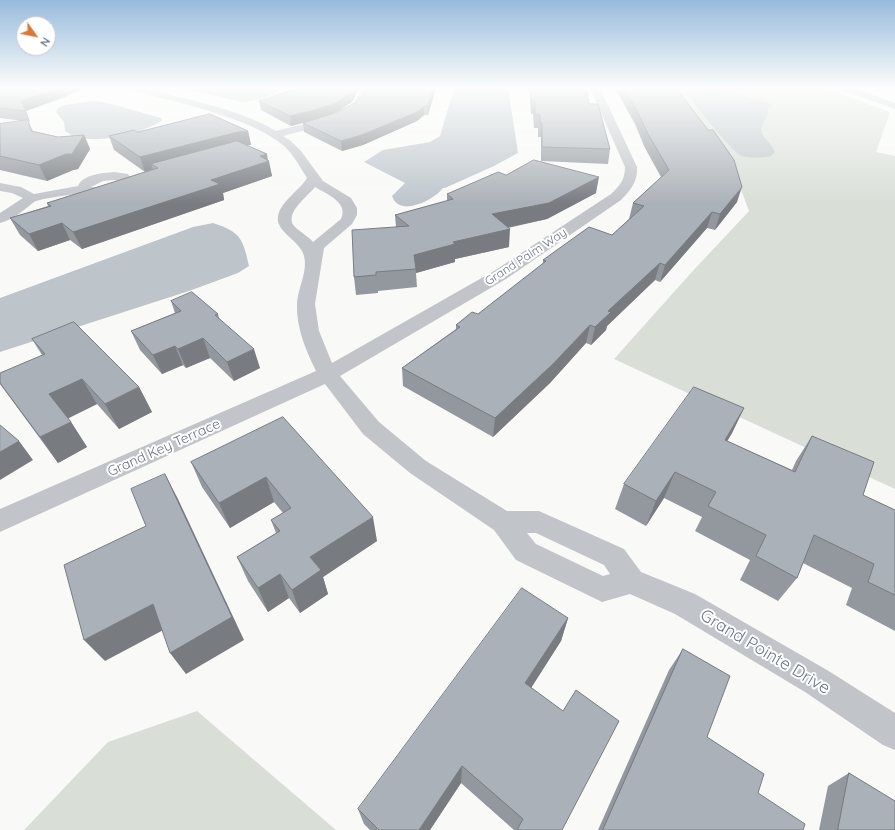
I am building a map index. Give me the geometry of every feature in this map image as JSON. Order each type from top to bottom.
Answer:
[{"type":"street","points":[[259,127],[274,134],[297,153],[306,164],[313,179],[324,188],[346,201],[350,208],[350,215],[347,221],[317,247],[313,262]]},
{"type":"street","points":[[274,134],[304,127]]},
{"type":"street","name":"Grand Palm Way","points":[[328,374],[500,275],[559,237],[616,197],[624,190],[629,182],[631,168],[612,127]]},
{"type":"street","points":[[313,179],[309,187],[291,204],[286,211],[284,218],[287,226],[306,241],[310,248],[313,262]]},
{"type":"street","points":[[0,219],[24,205],[31,198],[84,189],[92,192],[107,192],[134,180]]},
{"type":"street","points":[[0,187],[14,188],[24,192],[31,198]]},
{"type":"street","name":"Grand Pointe Drive","points":[[313,262],[306,304],[310,331],[319,357],[328,374],[371,428],[418,467],[503,522],[526,552],[602,589],[631,582],[685,604],[816,681],[895,732]]},
{"type":"street","name":"Grand Key Terrace","points":[[0,521],[328,374]]},
{"type":"shaded area","points":[[65,127],[150,127],[120,136],[97,139],[75,137],[65,131]]},
{"type":"shaded area","points":[[443,127],[514,127],[518,153],[494,166],[443,188],[439,193],[425,202],[409,206],[402,206],[396,202],[392,196],[405,183],[364,162],[383,150],[430,142],[440,136]]},
{"type":"shaded area","points":[[701,127],[885,127],[876,152],[895,156],[895,489],[614,359],[749,211],[731,163]]},
{"type":"shaded area","points":[[713,127],[762,127],[763,135],[775,152],[771,156],[756,158],[740,155]]},
{"type":"shaded area","points":[[213,223],[235,233],[245,249],[249,266],[238,273],[189,291],[0,352],[0,298],[193,227]]},
{"type":"shaded area","points":[[197,711],[336,830],[24,830],[108,742]]},
{"type":"building","points":[[0,127],[30,127],[31,131],[58,137],[84,135],[72,154],[66,154],[39,165],[0,156]]},
{"type":"building","points":[[158,127],[238,127],[248,131],[238,132],[140,157],[109,136],[134,130],[137,132]]},
{"type":"building","points":[[311,127],[382,127],[362,135],[341,141]]},
{"type":"building","points":[[542,127],[604,127],[610,149],[542,147]]},
{"type":"building","points":[[645,127],[706,127],[708,130],[713,130],[734,160],[742,187],[720,214],[712,212],[665,265],[660,263],[608,311],[611,312],[595,327],[590,325],[553,364],[495,418],[402,368],[460,327],[456,325],[472,312],[478,314],[546,261],[543,260],[589,227],[612,235],[644,206],[633,203],[669,170]]},
{"type":"building","points":[[237,141],[267,154],[260,156],[269,161],[211,180],[220,184],[73,232],[62,223],[29,234],[10,218],[51,206],[47,203],[158,168],[151,164]]},
{"type":"building","points":[[534,160],[599,177],[549,203],[492,214],[510,229],[453,242],[455,244],[414,255],[416,269],[376,272],[376,275],[354,277],[352,230],[409,226],[395,215],[453,199],[447,194],[498,172],[506,175]]},
{"type":"building","points":[[192,292],[218,314],[215,315],[254,349],[227,362],[203,338],[178,349],[175,346],[153,355],[131,331],[181,311],[171,301]]},
{"type":"building","points":[[74,322],[139,387],[105,404],[82,379],[49,394],[71,422],[40,437],[0,383],[0,373],[45,354],[32,339]]},
{"type":"building","points":[[694,387],[744,408],[725,440],[795,472],[812,436],[874,462],[863,495],[895,510],[895,595],[868,582],[874,564],[814,535],[797,578],[756,556],[766,535],[708,506],[716,492],[675,472],[656,501],[624,484]]},
{"type":"building","points":[[283,417],[373,517],[310,557],[321,570],[292,590],[280,574],[258,588],[237,557],[280,531],[271,520],[291,508],[266,477],[219,503],[191,462]]},
{"type":"building","points":[[0,425],[19,441],[0,452]]},
{"type":"building","points":[[165,474],[232,617],[170,653],[153,604],[84,640],[64,565],[146,526],[131,489]]},
{"type":"building","points":[[522,588],[568,618],[525,683],[563,711],[576,690],[619,721],[562,830],[517,830],[523,819],[462,766],[419,830],[379,830],[358,809]]},
{"type":"building","points":[[683,649],[730,676],[707,737],[764,774],[758,793],[805,824],[803,830],[603,830]]},
{"type":"building","points":[[849,773],[895,801],[895,830],[838,830]]}]
